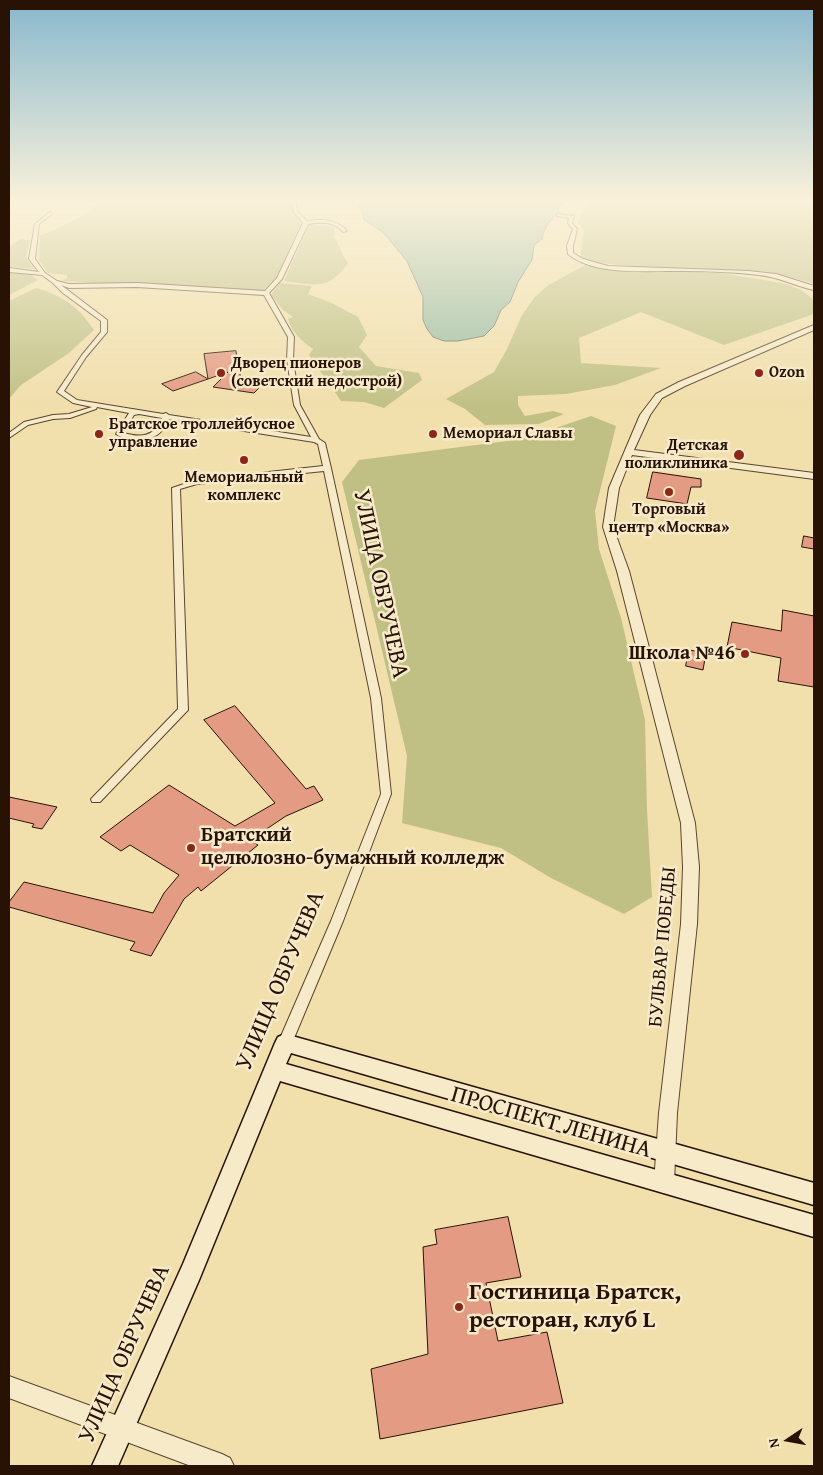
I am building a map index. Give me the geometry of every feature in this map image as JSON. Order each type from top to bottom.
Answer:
[{"type":"main road","name":"ПРОСПЕКТ ЛЕНИНА","points":[[285,1043],[814,1194]]},
{"type":"main road","name":"УЛИЦА ОБРУЧЕВА","points":[[105,1466],[191,1272],[285,1043]]},
{"type":"main road","name":"ПРОСПЕКТ ЛЕНИНА","points":[[274,1070],[814,1226]]},
{"type":"street","points":[[16,271],[43,274]]},
{"type":"street","points":[[41,271],[55,282],[69,286],[137,285],[266,293],[279,279],[283,271]]},
{"type":"street","points":[[711,271],[771,275],[793,279],[814,288]]},
{"type":"street","points":[[55,282],[61,290],[91,308],[104,320],[104,332],[84,356],[60,392],[75,402],[316,440]]},
{"type":"street","name":"УЛИЦА ОБРУЧЕВА","points":[[266,293],[291,337],[290,360],[297,405],[316,440],[321,443],[327,468],[376,698],[386,794],[337,921],[285,1043]]},
{"type":"street","name":"БУЛЬВАР ПОБЕДЫ","points":[[664,1183],[668,1113],[689,924],[691,867],[688,823],[623,571],[608,526],[614,488],[645,415],[659,396],[682,384],[814,327]]},
{"type":"street","points":[[9,436],[26,423],[53,417],[70,416],[100,407]]},
{"type":"street","points":[[142,412],[131,414],[119,434],[127,437],[145,438],[158,432],[166,415]]},
{"type":"street","points":[[628,452],[814,476]]},
{"type":"street","points":[[96,799],[183,710],[176,488],[196,482],[327,468]]},
{"type":"street","points":[[9,1387],[222,1466]]},
{"type":"green space","points":[[47,271],[279,271],[276,278],[262,291],[62,281],[67,278],[67,275],[48,273]]},
{"type":"green space","points":[[289,271],[342,271],[334,278],[320,284],[284,281]]},
{"type":"green space","points":[[574,271],[720,273],[786,284],[801,290],[814,300],[814,314],[724,345],[641,312],[579,338],[581,363],[661,368],[615,385],[566,394],[518,396],[518,405],[525,416],[553,411],[564,414],[539,424],[485,425],[465,409],[446,399],[494,372],[507,349],[521,317],[534,298],[547,286]]},
{"type":"green space","points":[[720,271],[814,271],[814,284],[788,277]]},
{"type":"green space","points":[[9,273],[31,275],[38,280],[9,295]]},
{"type":"green space","points":[[280,283],[312,286],[308,294],[332,303],[358,317],[367,335],[359,347],[376,366],[419,373],[422,380],[384,408],[364,402],[341,401],[309,355],[313,349],[301,340],[292,328],[288,319],[293,317],[283,310],[271,295]]},
{"type":"green space","points":[[36,288],[62,298],[76,308],[94,330],[69,353],[21,385],[9,399],[9,301]]},
{"type":"green space","points":[[591,416],[616,426],[595,511],[599,549],[621,618],[645,720],[647,810],[652,897],[624,914],[551,878],[501,848],[402,823],[407,756],[342,482],[359,460],[523,439]]},
{"type":"shaded area","points":[[411,271],[525,271],[518,282],[510,302],[501,310],[494,326],[484,336],[458,341],[444,341],[433,337],[423,320],[423,297]]},
{"type":"building","name":"Дворец пионеров (советский недострой)","points":[[236,351],[241,380],[263,384],[254,393],[213,387],[228,372],[208,379],[204,354]]},
{"type":"building","points":[[196,372],[208,379],[173,391],[162,384]]},
{"type":"building","name":"Торговый центр «Москва»","points":[[653,472],[701,479],[701,487],[691,487],[687,504],[647,498]]},
{"type":"building","points":[[804,536],[814,538],[814,549],[802,547]]},
{"type":"building","points":[[783,610],[814,616],[814,687],[778,681],[781,658],[727,647],[732,622],[781,631]]},
{"type":"building","points":[[689,650],[706,653],[703,670],[686,666]]},
{"type":"building","points":[[235,706],[306,789],[314,786],[323,800],[286,816],[250,840],[258,845],[201,891],[198,887],[184,899],[151,956],[130,950],[135,942],[9,907],[9,902],[24,882],[153,913],[164,893],[179,875],[130,845],[121,851],[100,837],[169,785],[235,826],[275,803],[204,720]]},
{"type":"building","points":[[9,797],[57,807],[42,829],[32,827],[34,824],[9,818]]},
{"type":"building","name":"Гостиница Братск, ресторан, клуб L","points":[[508,1217],[521,1277],[486,1283],[498,1341],[547,1332],[563,1403],[380,1439],[371,1369],[428,1354],[423,1247],[437,1244],[435,1230]]},
{"type":"place","name":"Дворец пионеров (советский недострой)","points":[[221,373]]},
{"type":"place","name":"Ozon","points":[[759,373]]},
{"type":"place","name":"Братское троллейбусное управление","points":[[99,434]]},
{"type":"place","name":"Мемориал Славы","points":[[433,434]]},
{"type":"place","name":"Детская поликлиника","points":[[739,455]]},
{"type":"place","name":"Мемориальный комплекс","points":[[244,460]]},
{"type":"place","name":"Торговый центр «Москва»","points":[[669,492]]},
{"type":"place","name":"Школа №46","points":[[745,654]]},
{"type":"place","name":"Братский целюлозно-бумажный колледж","points":[[191,848]]},
{"type":"place","name":"Гостиница Братск, ресторан, клуб L","points":[[459,1307]]}]
